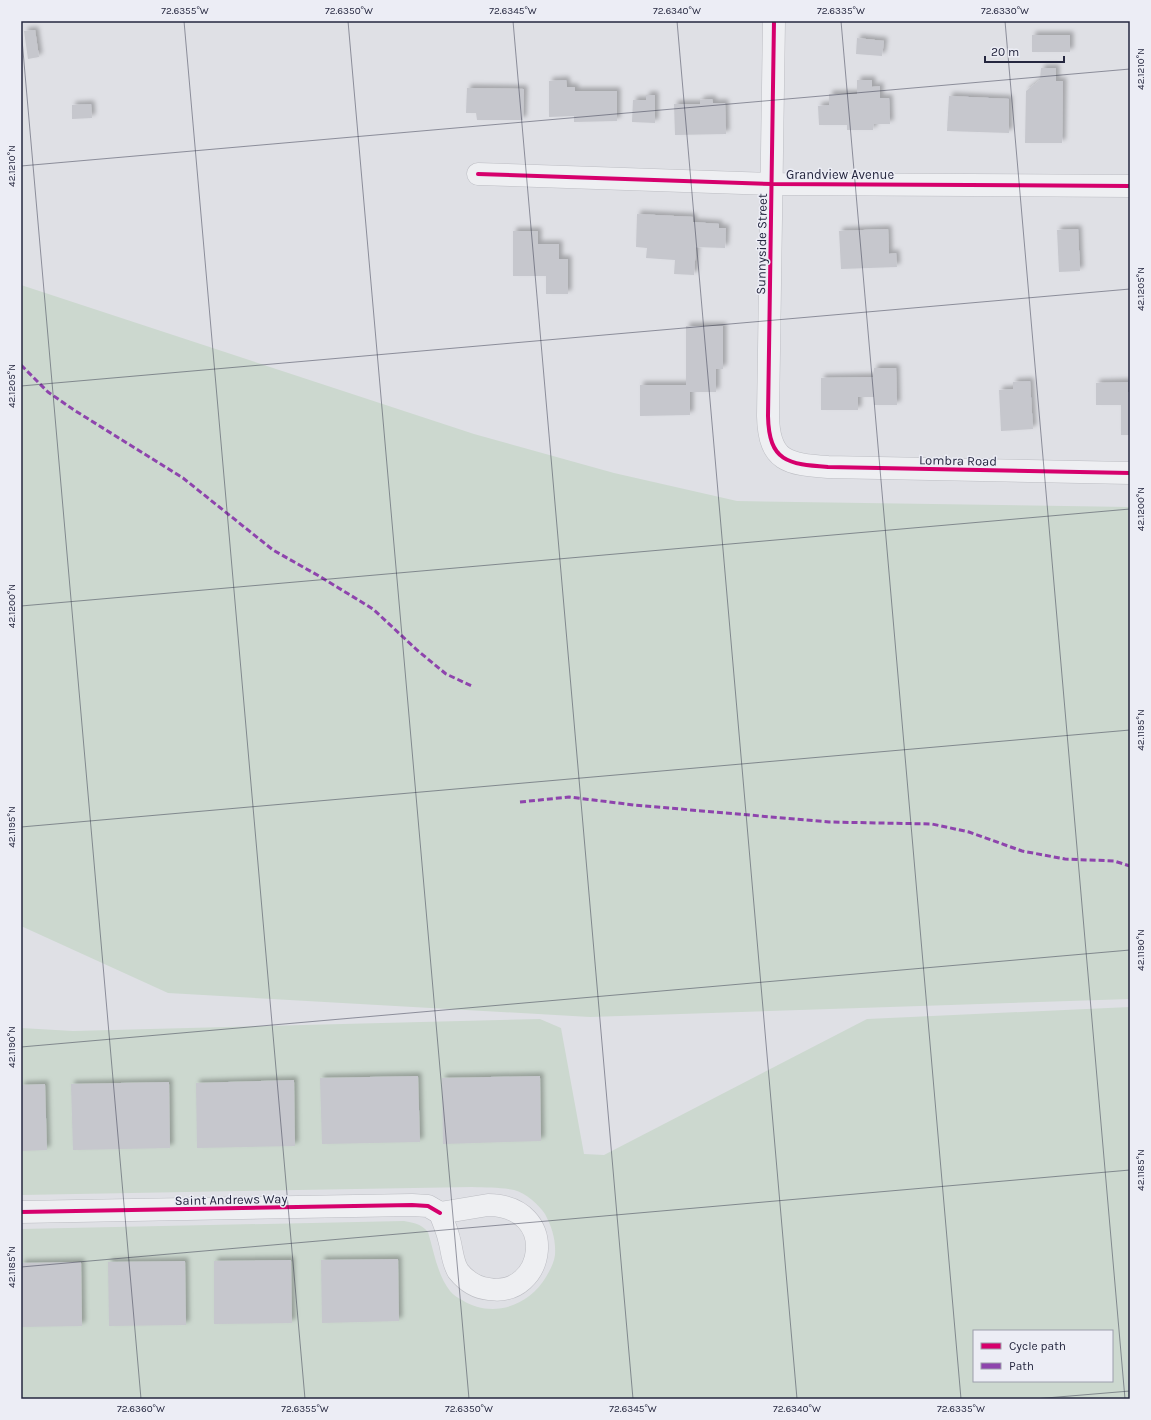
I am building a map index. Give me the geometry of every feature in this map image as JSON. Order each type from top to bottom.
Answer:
[{"type":"street","name":"Sunnyside Street","points":[[774,21],[768,431],[772,444],[778,454],[787,460]]},
{"type":"street","name":"Grandview Avenue","points":[[478,174],[772,184],[1130,186]]},
{"type":"street","name":"Lombra Road","points":[[787,460],[802,465],[828,467],[1130,473]]},
{"type":"street","name":"Saint Andrews Way","points":[[21,1212],[412,1205],[428,1206],[440,1213]]},
{"type":"street","points":[[488,1205],[501,1205],[514,1209],[525,1217],[533,1228],[535,1234],[537,1241],[537,1254],[532,1268],[523,1280],[510,1288],[496,1290],[481,1288],[468,1281],[458,1270],[452,1256],[450,1239],[440,1213],[488,1205]]},
{"type":"shaded area","points":[[21,285],[474,434],[614,473],[737,501],[1130,507],[1130,999],[590,1017],[168,993],[21,926]]},
{"type":"shaded area","points":[[1130,1007],[1130,1399],[21,1399],[21,1229],[411,1222],[418,1224],[428,1232],[439,1270],[451,1292],[474,1306],[497,1309],[520,1302],[530,1296],[539,1287],[554,1261],[555,1249],[552,1229],[545,1214],[536,1203],[519,1192],[504,1188],[472,1187],[21,1195],[21,1028],[73,1031],[540,1019],[561,1028],[584,1154],[604,1155],[867,1019]]},
{"type":"building","points":[[35,30],[39,57],[28,59],[24,31]]},
{"type":"building","points":[[1032,35],[1070,35],[1070,52],[1032,52]]},
{"type":"building","points":[[857,38],[884,41],[882,56],[856,54]]},
{"type":"building","points":[[1041,68],[1056,68],[1056,81],[1063,81],[1062,143],[1025,143],[1026,91],[1040,80]]},
{"type":"building","points":[[566,80],[567,87],[575,87],[575,91],[617,91],[617,121],[574,122],[574,116],[549,117],[549,81]]},
{"type":"building","points":[[857,80],[872,80],[872,87],[880,86],[880,98],[889,98],[890,124],[874,124],[873,130],[847,130],[847,125],[819,125],[818,106],[829,105],[829,94],[857,94]]},
{"type":"building","points":[[467,88],[524,89],[523,120],[477,120],[476,113],[466,113]]},
{"type":"building","points":[[646,95],[655,95],[655,123],[632,122],[633,100],[646,100]]},
{"type":"building","points":[[949,96],[1009,99],[1009,133],[947,131]]},
{"type":"building","points":[[712,99],[713,103],[725,103],[726,134],[675,135],[674,104],[700,104],[700,100]]},
{"type":"building","points":[[91,104],[92,118],[72,119],[72,105]]},
{"type":"building","points":[[637,214],[693,217],[693,222],[719,224],[719,228],[726,228],[725,248],[696,247],[694,275],[674,274],[675,260],[646,258],[647,248],[636,247]]},
{"type":"building","points":[[888,229],[889,254],[896,253],[897,267],[841,269],[839,231]]},
{"type":"building","points":[[1078,229],[1080,271],[1059,272],[1057,230]]},
{"type":"building","points":[[513,231],[538,231],[538,244],[559,244],[559,259],[568,259],[568,294],[546,294],[546,276],[513,276]]},
{"type":"building","points":[[686,326],[723,326],[723,369],[716,369],[716,392],[690,392],[690,415],[640,416],[640,385],[686,385]]},
{"type":"building","points":[[874,368],[896,368],[897,405],[874,405],[874,397],[858,397],[858,410],[821,410],[821,378],[873,377]]},
{"type":"building","points":[[1030,381],[1033,429],[1001,431],[999,390],[1013,389],[1013,382]]},
{"type":"building","points":[[1128,382],[1128,392],[1130,392],[1130,435],[1121,435],[1121,405],[1096,405],[1096,383]]},
{"type":"building","points":[[418,1076],[420,1142],[322,1144],[320,1078]]},
{"type":"building","points":[[540,1076],[541,1141],[443,1144],[442,1078]]},
{"type":"building","points":[[294,1080],[295,1146],[197,1148],[196,1083]]},
{"type":"building","points":[[169,1082],[170,1148],[73,1150],[71,1084]]},
{"type":"building","points":[[45,1084],[47,1150],[21,1151],[21,1085]]},
{"type":"building","points":[[398,1259],[399,1321],[322,1323],[321,1260]]},
{"type":"building","points":[[291,1260],[292,1323],[214,1324],[214,1261]]},
{"type":"building","points":[[185,1261],[186,1325],[109,1326],[108,1262]]},
{"type":"building","points":[[81,1262],[82,1326],[21,1327],[21,1263]]},
{"type":"marked path","points":[[21,365],[48,392],[74,410],[183,478],[273,550],[373,609],[417,650],[446,674],[472,686]]},
{"type":"marked path","points":[[520,802],[569,797],[634,805],[829,822],[932,824],[969,832],[1022,851],[1065,859],[1114,861],[1130,866]]},
{"type":"cycle path","points":[[774,21],[768,416],[769,431],[772,443],[777,452],[783,458],[792,462],[828,467],[1130,473]]},
{"type":"cycle path","points":[[478,174],[772,184],[1130,186]]},
{"type":"cycle path","points":[[21,1212],[412,1205],[428,1206],[440,1213]]}]
